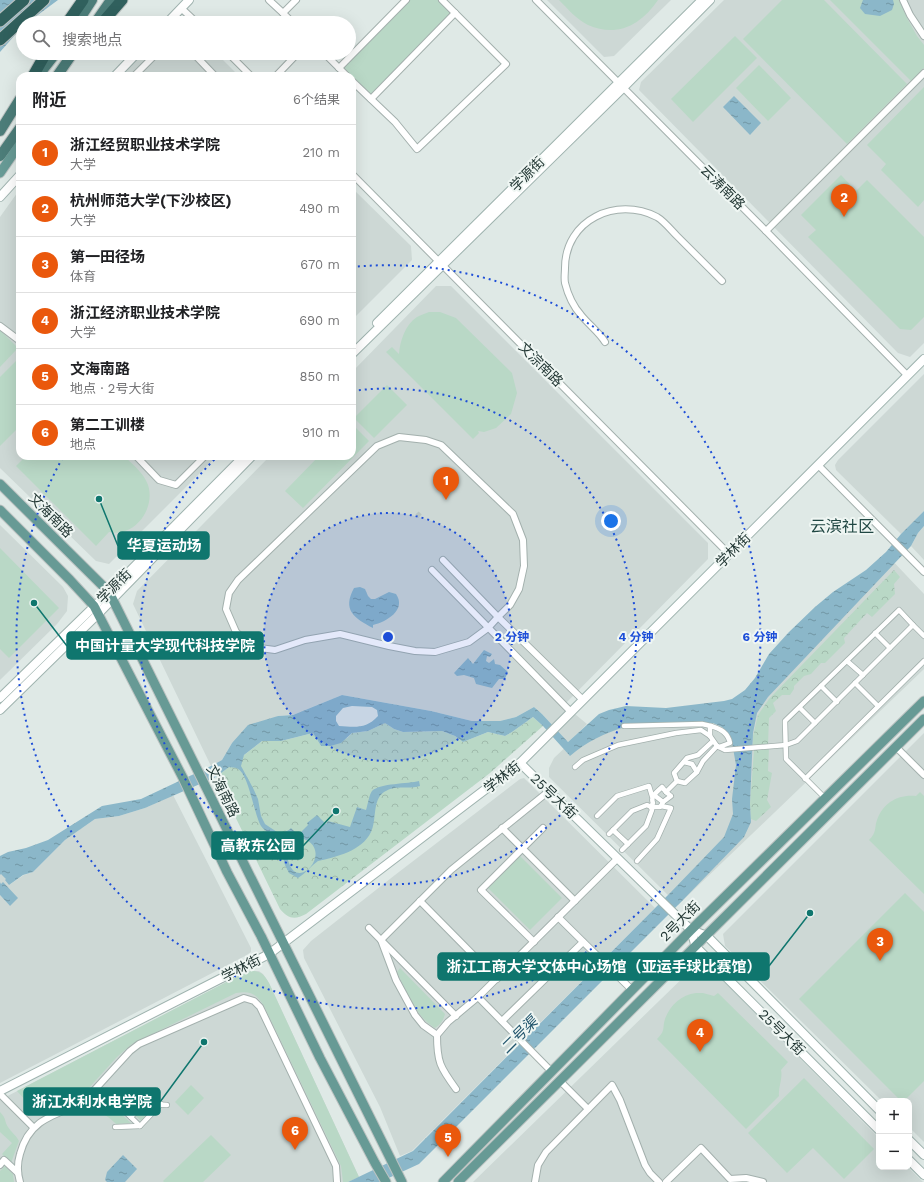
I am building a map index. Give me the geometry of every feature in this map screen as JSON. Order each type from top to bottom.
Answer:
[{"type":"highway","points":[[0,21],[24,0]]},
{"type":"highway","points":[[26,16],[44,0]]},
{"type":"highway","points":[[73,16],[86,2]]},
{"type":"highway","points":[[80,16],[86,2]]},
{"type":"highway","points":[[104,16],[116,2]]},
{"type":"highway","points":[[0,40],[16,25]]},
{"type":"highway","points":[[36,72],[42,60]]},
{"type":"highway","points":[[41,72],[51,60]]},
{"type":"highway","points":[[60,72],[68,60]]},
{"type":"highway","points":[[0,131],[16,105]]},
{"type":"highway","points":[[0,156],[16,134]]},
{"type":"main road","points":[[173,16],[189,0]]},
{"type":"main road","name":"学源街","points":[[356,343],[441,263],[622,85],[702,0]]},
{"type":"main road","points":[[622,85],[710,0]]},
{"type":"main road","points":[[119,72],[130,60]]},
{"type":"main road","points":[[0,122],[16,103]]},
{"type":"main road","points":[[0,173],[16,150]]},
{"type":"main road","points":[[0,197],[16,179]]},
{"type":"main road","points":[[356,350],[441,263]]},
{"type":"main road","name":"学林街","points":[[0,1091],[269,954],[520,763],[924,359]]},
{"type":"main road","name":"学源街","points":[[2,692],[96,610],[240,460]]},
{"type":"main road","points":[[110,596],[248,460]]},
{"type":"main road","name":"文海南路","points":[[0,484],[110,596],[402,1182]]},
{"type":"main road","points":[[0,510],[70,580],[96,610],[183,778],[227,872],[320,1058],[374,1163],[386,1182]]},
{"type":"main road","points":[[0,710],[96,610]]},
{"type":"main road","name":"2号大街","points":[[443,1182],[691,930],[924,701]]},
{"type":"main road","name":"2号大街","points":[[458,1182],[924,719]]},
{"type":"main road","name":"25号大街","points":[[520,763],[677,917],[691,930],[706,936],[876,1107]]},
{"type":"main road","name":"25号大街","points":[[691,930],[696,947],[876,1127]]},
{"type":"main road","points":[[912,1143],[924,1155]]},
{"type":"main road","points":[[912,1163],[924,1176]]},
{"type":"street","points":[[269,0],[286,16]]},
{"type":"street","points":[[283,13],[296,0]]},
{"type":"street","points":[[356,51],[406,0]]},
{"type":"street","points":[[356,84],[394,122],[417,149],[506,64],[456,12],[442,0]]},
{"type":"street","name":"云涛南路","points":[[536,0],[622,85],[907,376]]},
{"type":"street","points":[[904,0],[910,15],[924,36]]},
{"type":"street","points":[[181,8],[190,16]]},
{"type":"street","points":[[371,99],[456,12]]},
{"type":"street","points":[[138,72],[150,60]]},
{"type":"street","points":[[200,60],[211,72]]},
{"type":"street","points":[[235,60],[247,72]]},
{"type":"street","points":[[280,72],[291,60]]},
{"type":"street","points":[[331,60],[343,72]]},
{"type":"street","points":[[339,68],[347,60]]},
{"type":"street","points":[[766,231],[924,74]]},
{"type":"street","name":"文淙南路","points":[[356,182],[441,263],[729,554]]},
{"type":"street","points":[[605,342],[602,336],[581,315],[572,302],[565,282],[565,258],[570,241],[582,225],[600,214],[621,209],[642,212],[658,218],[722,281]]},
{"type":"street","points":[[0,326],[16,338]]},
{"type":"street","points":[[399,437],[426,440],[441,445],[513,514],[524,540],[524,566],[519,589],[510,605],[488,628],[468,642],[435,652],[415,651],[340,634],[305,640],[275,650],[252,647],[236,632],[226,609],[229,593],[238,580],[377,446],[399,437]]},
{"type":"street","points":[[141,460],[159,480],[176,485],[201,460]]},
{"type":"street","points":[[818,465],[924,572]]},
{"type":"street","points":[[443,560],[498,617],[583,700]]},
{"type":"street","points":[[432,570],[571,712]]},
{"type":"street","points":[[825,798],[786,759],[785,721],[899,610],[924,636]]},
{"type":"street","points":[[575,767],[583,760],[618,745],[642,739],[701,730],[710,736],[718,747],[725,750],[786,745],[798,741],[913,625]]},
{"type":"street","points":[[875,633],[890,648]]},
{"type":"street","points":[[847,660],[863,675]]},
{"type":"street","points":[[805,778],[924,661]]},
{"type":"street","points":[[855,683],[878,706]]},
{"type":"street","points":[[821,686],[837,702]]},
{"type":"street","points":[[800,708],[815,723]]},
{"type":"street","points":[[624,726],[702,724],[719,728],[726,733],[730,743],[718,747],[703,761],[697,772],[684,783],[677,781]]},
{"type":"street","points":[[710,736],[711,726]]},
{"type":"street","points":[[677,781],[674,773],[687,758],[698,755],[713,741]]},
{"type":"street","points":[[896,747],[924,775]]},
{"type":"street","points":[[684,762],[692,764],[697,772]]},
{"type":"street","points":[[666,792],[677,781]]},
{"type":"street","points":[[597,816],[617,796],[649,786],[653,796],[662,804],[670,808],[666,821],[657,838],[637,861]]},
{"type":"street","points":[[609,834],[632,810],[647,805],[650,807],[660,807],[671,796],[662,787],[653,796],[651,799],[653,803],[650,807],[652,810],[646,826],[622,850]]},
{"type":"street","points":[[381,940],[451,870],[549,791]]},
{"type":"street","points":[[502,828],[575,900]]},
{"type":"street","points":[[534,942],[481,890],[543,828]]},
{"type":"street","points":[[613,830],[628,844]]},
{"type":"street","points":[[456,1089],[442,1069],[437,1052],[437,1035],[448,1022],[497,979],[618,858]]},
{"type":"street","points":[[420,901],[497,979]]},
{"type":"street","points":[[558,917],[632,990]]},
{"type":"street","points":[[369,928],[456,1016]]},
{"type":"street","points":[[381,940],[396,980],[415,1015],[423,1025],[437,1035]]},
{"type":"street","points":[[502,1021],[583,942]]},
{"type":"street","points":[[478,997],[552,1072]]},
{"type":"street","points":[[73,1107],[77,1110],[87,1108],[88,1099],[130,1051],[139,1044],[244,998],[254,1001],[260,1007],[336,1166],[337,1182]]},
{"type":"street","points":[[560,1081],[588,1109]]},
{"type":"street","points":[[535,1182],[540,1159],[612,1085],[620,1100],[646,1165],[650,1173],[659,1182]]},
{"type":"street","points":[[0,1094],[33,1128]]},
{"type":"street","points":[[73,1107],[73,1098],[77,1094],[83,1094],[88,1099],[164,1104],[140,1126],[116,1127]]},
{"type":"street","points":[[114,1101],[140,1126]]},
{"type":"street","points":[[131,1117],[144,1103]]},
{"type":"street","points":[[20,1182],[17,1166],[21,1149],[27,1136],[33,1128],[46,1118],[73,1107]]},
{"type":"street","points":[[666,1182],[701,1148],[730,1179],[746,1178],[763,1182]]},
{"type":"street","points":[[0,1154],[2,1162],[18,1173]]},
{"type":"shaded area","points":[[547,0],[671,0],[614,56],[604,57]]},
{"type":"shaded area","points":[[724,0],[924,0],[924,343],[910,357],[898,353],[639,90],[641,82]]},
{"type":"shaded area","points":[[135,60],[223,60],[235,72],[124,72]]},
{"type":"shaded area","points":[[356,192],[411,246],[412,260],[356,316]]},
{"type":"shaded area","points":[[16,195],[16,460],[213,460],[109,564],[96,561],[0,468],[0,217]]},
{"type":"shaded area","points":[[436,286],[451,286],[708,543],[708,559],[564,705],[587,724],[568,742],[534,707],[516,717],[500,721],[472,721],[431,711],[342,695],[293,715],[278,716],[232,743],[222,760],[211,766],[133,604],[137,591],[266,460],[356,460],[356,368]]},
{"type":"shaded area","points":[[924,374],[924,511],[901,534],[836,470],[835,465],[838,460]]},
{"type":"shaded area","points":[[0,525],[63,587],[68,596],[67,611],[57,624],[0,680]]},
{"type":"shaded area","points":[[924,526],[924,560],[911,546],[918,533]]},
{"type":"shaded area","points":[[887,555],[924,594],[924,669],[678,905],[549,777],[549,768],[554,758],[590,724],[721,716]]},
{"type":"shaded area","points":[[924,733],[924,1142],[912,1130],[912,1098],[879,1098],[725,946],[723,934]]},
{"type":"shaded area","points":[[524,778],[655,908],[412,1151],[400,1156],[380,1107],[304,958],[303,950],[311,941],[395,875],[520,779]]},
{"type":"shaded area","points":[[173,795],[251,948],[251,952],[0,1083],[0,895],[10,906],[3,883],[1,884],[0,882],[1,873],[7,879],[9,885],[24,875],[33,872],[65,840],[95,819],[119,816],[145,808]]},
{"type":"shaded area","points":[[696,965],[708,966],[876,1135],[876,1170],[911,1170],[923,1182],[473,1182]]},
{"type":"shaded area","points":[[251,971],[259,971],[269,983],[359,1177],[348,1182],[0,1182],[0,1100],[238,976]]},
{"type":"green space","points":[[408,0],[439,0],[452,13],[371,95],[356,81],[356,72],[347,72],[342,67],[349,60],[356,60],[356,53]]},
{"type":"green space","points":[[559,0],[658,0],[644,16],[628,27],[609,30],[599,29],[584,23],[572,14]]},
{"type":"green space","points":[[782,0],[824,0],[907,84],[847,144],[743,39]]},
{"type":"green space","points":[[830,0],[899,0],[917,36],[924,45],[924,68],[911,81]]},
{"type":"green space","points":[[735,36],[757,58],[693,122],[671,99]]},
{"type":"green space","points":[[759,65],[791,98],[768,121],[736,88]]},
{"type":"green space","points":[[924,87],[924,200],[918,207],[881,170],[886,164],[867,145]]},
{"type":"green space","points":[[841,175],[856,191],[867,180],[924,237],[924,317],[911,330],[900,329],[808,237],[816,230],[801,215]]},
{"type":"green space","points":[[429,312],[440,312],[456,318],[512,373],[517,393],[511,414],[496,428],[484,432],[478,431],[479,433],[473,439],[386,352],[392,347],[399,354],[402,339],[409,324],[417,317]]},
{"type":"green space","points":[[0,330],[16,346],[16,350],[0,367]]},
{"type":"green space","points":[[16,361],[16,430],[0,446],[0,377]]},
{"type":"green space","points":[[387,385],[407,405],[374,438],[356,420],[356,416]]},
{"type":"green space","points":[[356,428],[369,441],[356,454]]},
{"type":"green space","points":[[22,460],[128,460],[141,473],[148,485],[148,506],[142,519],[137,524],[125,531],[115,533],[109,532],[96,546],[16,466]]},
{"type":"green space","points":[[315,460],[350,460],[303,508],[285,491]]},
{"type":"green space","points":[[0,548],[59,608],[9,658],[0,649]]},
{"type":"green space","points":[[894,570],[900,577],[894,584],[895,594],[872,617],[867,613],[844,638],[845,643],[825,663],[821,663],[811,674],[804,676],[794,686],[794,689],[790,695],[782,695],[773,703],[776,711],[769,718],[768,745],[753,747],[753,736],[758,715],[769,699]]},
{"type":"green space","points":[[533,717],[543,726],[490,773],[306,914],[295,918],[289,917],[280,909],[216,777],[262,741],[281,741],[313,733],[321,746],[347,738],[352,733],[368,731],[385,723],[394,729],[403,732],[442,731],[455,736],[463,742],[488,732],[505,736]]},
{"type":"green space","points":[[769,748],[768,771],[772,773],[767,800],[771,807],[756,821],[751,819],[750,804],[754,750]]},
{"type":"green space","points":[[920,792],[924,796],[924,894],[869,840],[874,833],[880,814],[887,804],[897,798],[916,796]]},
{"type":"green space","points":[[520,856],[562,898],[530,930],[488,888]]},
{"type":"green space","points":[[905,893],[924,912],[924,1081],[907,1098],[898,1098],[799,999]]},
{"type":"green space","points":[[400,968],[445,1014],[442,1022],[435,1028],[422,1017],[412,1003],[397,972]]},
{"type":"green space","points":[[251,971],[262,974],[269,983],[359,1177],[348,1182],[343,1182],[341,1166],[264,1006],[258,998],[249,993],[236,993],[132,1044],[117,1057],[87,1090],[74,1091],[69,1095],[67,1106],[47,1113],[31,1097],[26,1101],[17,1091],[238,976]]},
{"type":"green space","points":[[696,993],[714,996],[718,993],[788,1062],[781,1070],[779,1096],[746,1129],[657,1039],[663,1031],[665,1019],[673,1005],[681,998]]},
{"type":"green space","points":[[804,1078],[874,1149],[844,1179],[813,1148],[787,1173],[748,1133]]},
{"type":"green space","points":[[191,1085],[204,1098],[188,1115],[175,1102]]},
{"type":"green space","points":[[95,1103],[110,1104],[131,1123],[116,1124],[100,1112],[94,1110]]},
{"type":"green space","points":[[126,1106],[159,1106],[143,1123]]},
{"type":"green space","points":[[0,1112],[4,1116],[8,1127],[19,1141],[11,1163],[2,1154],[12,1143],[0,1132]]},
{"type":"green space","points":[[211,1135],[231,1155],[203,1182],[163,1181]]},
{"type":"green space","points":[[5,1166],[13,1174],[14,1182],[0,1182],[0,1171]]},
{"type":"water","points":[[0,0],[58,0],[36,16],[16,16],[16,34],[0,52]]},
{"type":"water","points":[[863,0],[893,0],[894,4],[892,10],[880,16],[865,14],[860,8]]},
{"type":"water","points":[[734,96],[761,123],[750,135],[723,107]]},
{"type":"water","points":[[924,511],[924,526],[918,533],[911,546],[768,697],[757,713],[753,733],[750,804],[751,822],[744,837],[419,1164],[380,1182],[348,1182],[413,1151],[724,837],[733,814],[732,799],[736,765],[731,737],[722,727],[713,723],[626,727],[596,738],[570,756],[533,717],[505,736],[488,732],[463,742],[455,736],[442,731],[403,732],[394,729],[385,723],[368,731],[352,733],[341,743],[330,746],[321,746],[313,733],[281,741],[262,741],[244,755],[241,766],[258,799],[261,816],[265,824],[280,834],[291,828],[298,835],[308,825],[307,823],[317,815],[326,824],[328,821],[350,827],[357,807],[366,810],[369,797],[372,791],[376,788],[419,781],[420,786],[411,788],[393,788],[384,792],[380,796],[376,805],[373,827],[367,839],[348,852],[318,861],[298,878],[289,873],[285,865],[278,839],[262,828],[242,773],[237,768],[229,767],[216,777],[145,808],[119,816],[95,819],[65,840],[33,872],[23,875],[9,885],[5,880],[6,879],[1,874],[0,875],[0,856],[8,852],[26,848],[48,840],[102,806],[141,799],[222,760],[232,743],[248,725],[278,716],[293,715],[342,695],[431,711],[472,721],[500,721],[516,717],[534,707],[568,742],[599,714],[609,710],[626,706],[666,708],[732,699],[745,690],[755,678],[769,654],[789,632],[833,592],[866,570],[886,552],[901,534]],"holes":[[[352,706],[372,707],[377,710],[378,716],[365,725],[356,727],[339,726],[336,721],[336,716],[343,708]],[[290,836],[306,840],[314,847],[316,854],[314,861],[305,872],[299,873],[293,870],[289,863],[284,845],[285,839]]]},
{"type":"water","points":[[360,587],[365,589],[371,599],[375,599],[389,592],[396,594],[399,600],[397,610],[389,618],[373,625],[373,628],[360,621],[352,612],[349,602],[354,588]]},
{"type":"water","points":[[484,650],[492,654],[490,657],[487,656],[486,661],[489,663],[494,659],[495,664],[500,665],[508,672],[505,679],[499,679],[492,688],[476,684],[474,678],[464,675],[457,676],[454,673],[468,658],[473,664]]},
{"type":"water","points":[[0,882],[1,884],[3,882],[18,898],[10,906],[0,895]]},
{"type":"water","points":[[123,1155],[137,1169],[125,1182],[107,1182],[105,1180],[107,1172]]},
{"type":"tunnel","points":[[417,513],[421,517]]},
{"type":"place","name":"杭州师范大学(下沙校区)","points":[[844,217]]},
{"type":"place","name":"华夏运动场","points":[[99,499]]},
{"type":"place","name":"浙江经贸职业技术学院","points":[[446,500]]},
{"type":"place","name":"中国计量大学现代科技学院","points":[[34,603]]},
{"type":"place","name":"高教东公园","points":[[336,811]]},
{"type":"place","name":"浙江工商大学文体中心场馆（亚运手球比赛馆）","points":[[810,913]]},
{"type":"place","name":"第一田径场","points":[[880,961]]},
{"type":"place","name":"浙江水利水电学院","points":[[204,1042]]},
{"type":"place","name":"浙江经济职业技术学院","points":[[700,1052]]},
{"type":"place","name":"第二工训楼","points":[[295,1150]]},
{"type":"place","name":"文海南路","points":[[448,1157]]},
{"type":"district","name":"云滨社区","points":[[842,526]]},
{"type":"water label","name":"二号渠","points":[[519,1035]]}]
